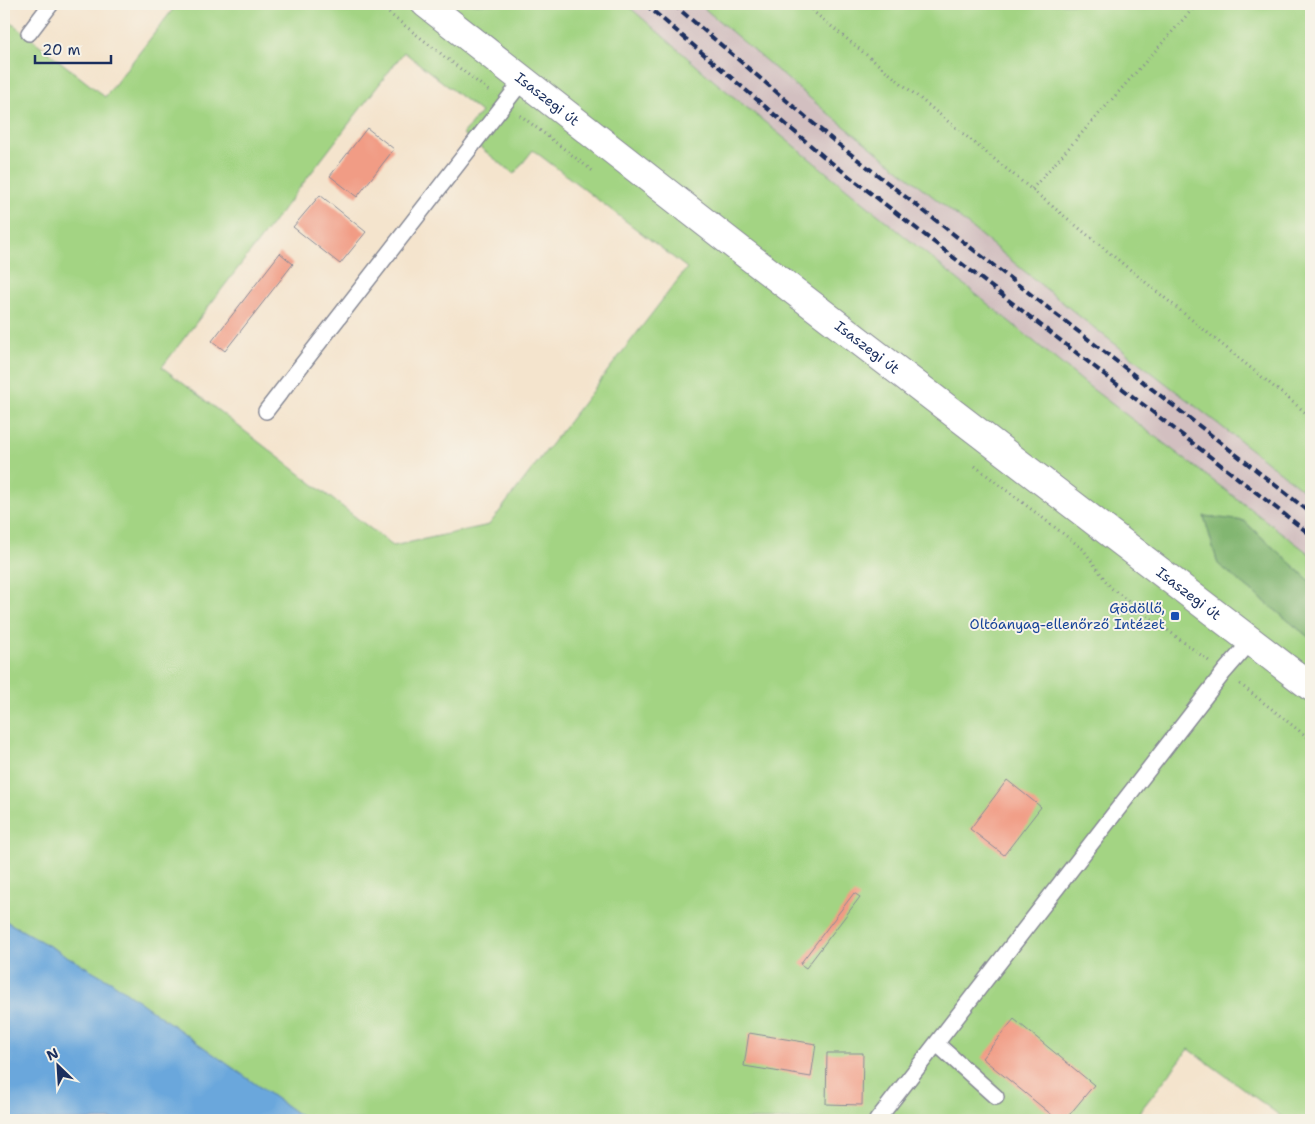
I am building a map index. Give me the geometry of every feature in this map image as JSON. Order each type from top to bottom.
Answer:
[{"type":"main road","name":"Isaszegi út","points":[[426,4],[743,252],[1311,687]]},
{"type":"lane","points":[[29,33],[51,4]]},
{"type":"lane","points":[[266,411],[523,80]]},
{"type":"lane","points":[[877,1120],[1224,672],[1251,640]]},
{"type":"lane","points":[[936,1044],[996,1097]]},
{"type":"path","points":[[377,4],[600,177]]},
{"type":"path","points":[[804,4],[1311,417]]},
{"type":"path","points":[[1032,189],[1197,4]]},
{"type":"path","points":[[972,464],[1083,549],[1111,588],[1311,740]]},
{"type":"shaded area","points":[[626,4],[699,4],[824,110],[1079,316],[1311,496],[1311,555],[1091,388],[713,80]]},
{"type":"green space","points":[[177,4],[626,4],[713,80],[1091,388],[1311,555],[1311,582],[1244,521],[1204,516],[1218,564],[1311,639],[1311,1120],[1286,1120],[1189,1049],[1133,1120],[306,1120],[112,982],[4,920],[4,17],[105,97]],"holes":[[[404,52],[481,112],[463,134],[514,174],[533,150],[687,268],[489,525],[393,546],[162,367]]]},
{"type":"green space","points":[[699,4],[1311,4],[1311,496],[1079,316],[824,110]]},
{"type":"green space","points":[[1204,516],[1244,521],[1311,582],[1311,639],[1218,564]]},
{"type":"water","points":[[4,920],[112,982],[306,1120],[4,1120]]},
{"type":"building","points":[[367,128],[394,149],[357,197],[330,176]]},
{"type":"building","points":[[320,195],[366,232],[340,264],[293,227]]},
{"type":"building","points":[[280,253],[293,264],[225,351],[212,341]]},
{"type":"building","points":[[1007,780],[1041,807],[1004,855],[970,829]]},
{"type":"building","points":[[854,893],[860,897],[806,968],[800,964]]},
{"type":"building","points":[[1014,1019],[1094,1085],[1065,1120],[1058,1120],[982,1058]]},
{"type":"building","points":[[749,1033],[816,1044],[811,1077],[744,1066]]},
{"type":"building","points":[[827,1053],[863,1053],[862,1105],[826,1104]]},
{"type":"railway","points":[[645,4],[823,156],[1311,535]]},
{"type":"railway","points":[[673,4],[834,141],[1311,513]]},
{"type":"place","name":"Gödöllő, Oltóanyag-ellenőrző Intézet","points":[[1175,616]]}]
